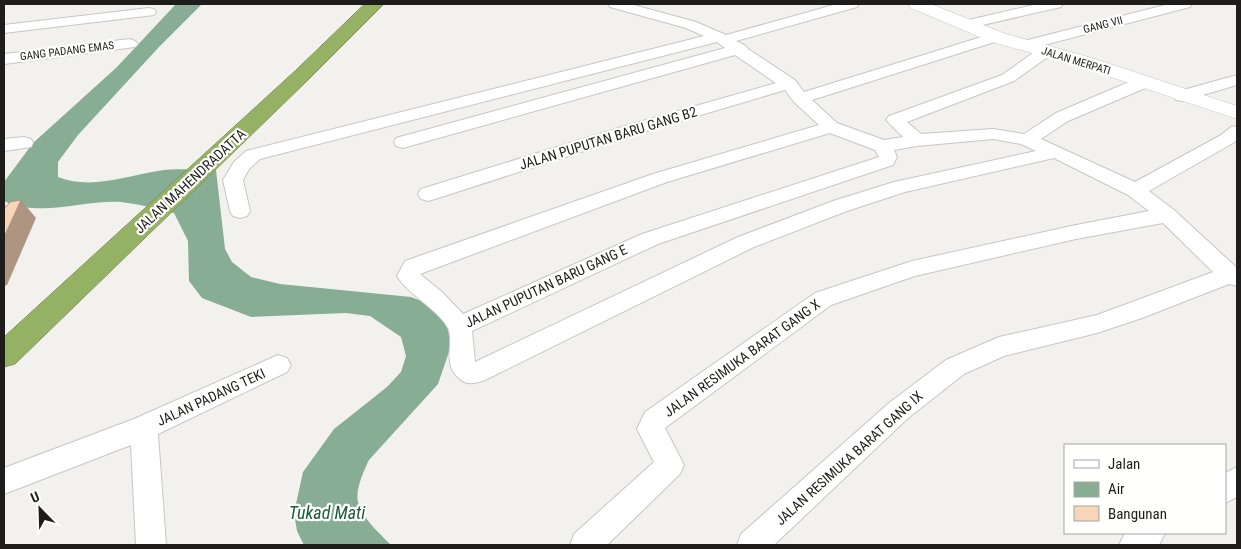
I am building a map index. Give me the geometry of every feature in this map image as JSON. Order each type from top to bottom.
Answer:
[{"type":"highway","name":"JALAN MAHENDRADATTA","points":[[4,355],[218,155],[374,4]]},
{"type":"street","points":[[615,4],[639,6],[691,25],[728,42],[794,91],[831,127],[883,146],[917,140],[1006,134],[1056,152],[1135,190],[1167,215],[1233,276]]},
{"type":"street","points":[[403,142],[852,4]]},
{"type":"street","name":"JALAN MERPATI","points":[[917,4],[996,37],[1085,62],[1182,96],[1237,112]]},
{"type":"street","points":[[965,25],[1056,4]]},
{"type":"street","name":"GANG VII","points":[[1022,45],[1185,4]]},
{"type":"street","points":[[4,29],[149,12]]},
{"type":"street","name":"JALAN PUPUTAN BARU GANG B2","points":[[428,194],[631,130],[794,91],[847,85],[996,37]]},
{"type":"street","points":[[240,211],[233,180],[241,166],[253,155],[574,76],[632,58],[728,42]]},
{"type":"street","name":"GANG PADANG EMAS","points":[[4,59],[130,44]]},
{"type":"street","points":[[917,140],[895,120],[1008,78],[1046,51]]},
{"type":"street","points":[[1182,96],[1237,80]]},
{"type":"street","points":[[1027,140],[1062,117],[1144,82]]},
{"type":"street","name":"JALAN PUPUTAN BARU GANG E","points":[[831,127],[660,178],[413,268],[409,271],[408,276],[434,298],[460,326],[650,239],[886,161],[888,156],[883,146]]},
{"type":"street","points":[[1135,190],[1227,139],[1237,131]]},
{"type":"street","points":[[4,145],[24,143]]},
{"type":"street","points":[[460,326],[463,366],[470,373],[476,373],[746,242],[773,231],[840,206],[907,185],[1056,152]]},
{"type":"street","name":"JALAN RESIMUKA BARAT GANG X","points":[[585,545],[670,465],[651,430],[655,420],[823,299],[912,269],[1076,232],[1167,215]]},
{"type":"street","name":"JALAN RESIMUKA BARAT GANG IX","points":[[752,545],[898,411],[955,368],[999,347],[1097,324],[1233,276]]},
{"type":"street","name":"JALAN PADANG TEKI","points":[[4,481],[144,428],[278,365]]},
{"type":"street","name":"JALAN PADANG TEKI","points":[[144,428],[152,545]]},
{"type":"street","points":[[1226,488],[1237,482]]},
{"type":"street","points":[[1134,545],[1149,534]]},
{"type":"water","name":"Tukad Mati","points":[[176,4],[202,4],[159,47],[78,135],[58,162],[58,177],[70,181],[95,182],[165,170],[216,170],[225,249],[232,262],[251,277],[280,284],[411,297],[434,306],[449,322],[452,343],[438,384],[369,460],[359,486],[357,497],[363,514],[391,545],[304,545],[297,531],[294,513],[303,472],[334,429],[387,387],[401,372],[406,356],[401,337],[370,316],[346,313],[251,317],[202,298],[189,281],[188,241],[174,213],[121,202],[33,208],[18,206],[4,201],[4,182],[33,143],[117,67]]},
{"type":"building","points":[[21,200],[4,237],[4,207],[10,202]]}]
